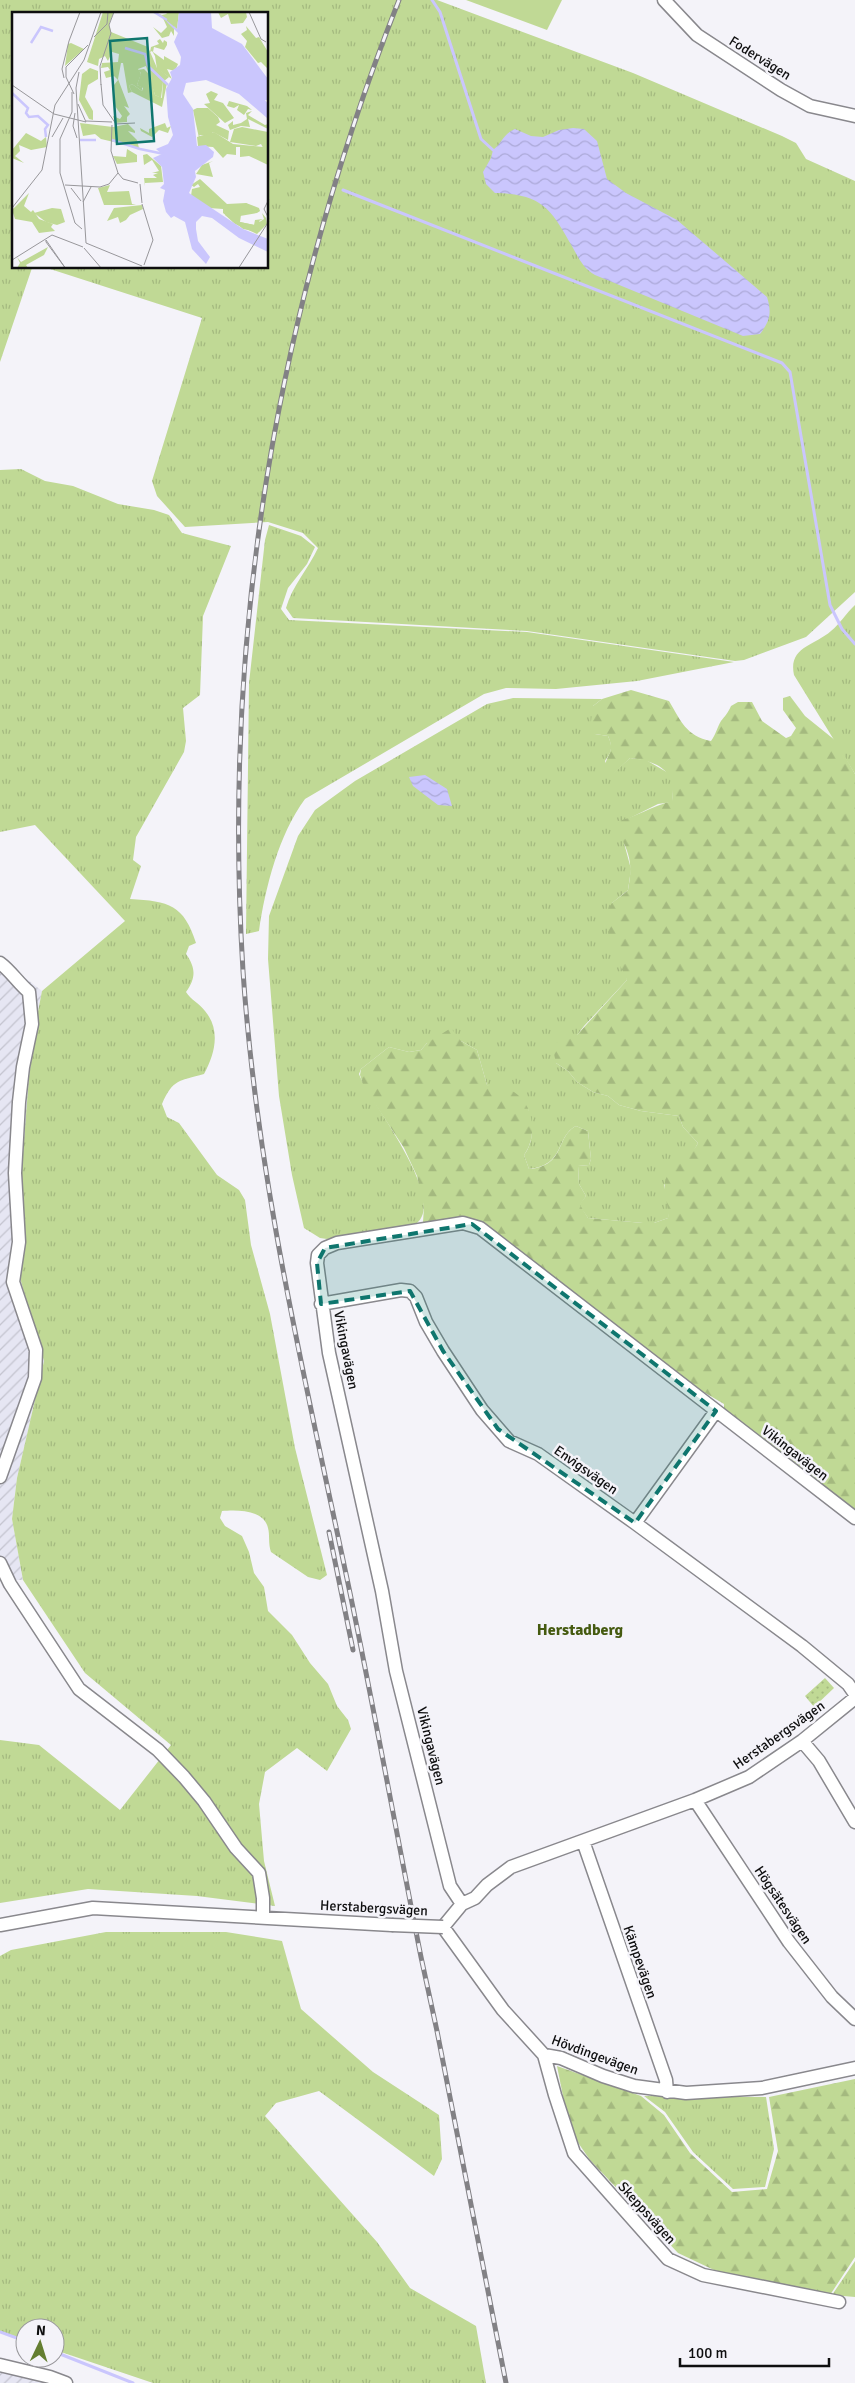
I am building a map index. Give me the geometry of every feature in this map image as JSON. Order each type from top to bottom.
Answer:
[{"type":"street","name":"Fodervägen","points":[[664,0],[697,35],[781,90],[810,106],[855,116]]},
{"type":"street","points":[[0,963],[7,968],[17,983],[29,992],[32,1024],[23,1068],[19,1102],[15,1173],[19,1242],[14,1282],[32,1337],[37,1364],[35,1378],[0,1477]]},
{"type":"street","name":"Vikingavägen","points":[[462,1904],[450,1886],[396,1671],[380,1583],[329,1353],[321,1304],[318,1255],[331,1244],[463,1223],[472,1224],[492,1236],[855,1518]]},
{"type":"street","name":"Envigsvägen","points":[[321,1304],[401,1290],[410,1291],[416,1297],[426,1322],[443,1351],[498,1429],[509,1441],[538,1454],[802,1646],[848,1684],[855,1696]]},
{"type":"street","points":[[635,1523],[716,1411]]},
{"type":"street","points":[[0,1563],[10,1584],[79,1689],[158,1750],[204,1801],[236,1848],[259,1873],[264,1898],[263,1916]]},
{"type":"street","name":"Herstabergsvägen","points":[[2,1923],[93,1908],[443,1927],[462,1904],[475,1898],[486,1885],[511,1868],[695,1800],[749,1777],[802,1741],[855,1696]]},
{"type":"street","points":[[802,1741],[819,1761],[855,1822]]},
{"type":"street","name":"Högsätesvägen","points":[[695,1800],[789,1942],[832,1998],[855,2019]]},
{"type":"street","name":"Kämpevägen","points":[[583,1842],[666,2080],[667,2092]]},
{"type":"street","name":"Hövdingevägen","points":[[443,1927],[503,2010],[544,2055],[560,2058],[585,2070],[634,2086],[667,2092],[686,2093],[762,2088],[855,2068]]},
{"type":"street","name":"Skeppsvägen","points":[[544,2055],[554,2095],[574,2152],[668,2259],[703,2274],[839,2302]]},
{"type":"street","points":[[0,2365],[50,2376],[66,2383]]},
{"type":"highlighted area","points":[[472,1224],[716,1411],[635,1523],[498,1429],[443,1351],[410,1291],[321,1304],[317,1263],[325,1248]]},
{"type":"shaded area","points":[[0,958],[42,991],[36,1022],[20,1278],[44,1361],[17,1478],[12,1519],[23,1580],[0,1580]]},
{"type":"shaded area","points":[[0,2371],[59,2383],[0,2383]]},
{"type":"green space","points":[[0,0],[437,0],[633,73],[782,136],[796,143],[806,159],[855,181],[855,592],[806,637],[744,660],[735,661],[527,631],[293,618],[286,608],[296,585],[318,548],[303,533],[268,522],[185,527],[157,496],[152,481],[202,318],[50,269],[269,269],[269,12],[12,12],[12,269],[32,269],[0,362]]},
{"type":"green space","points":[[466,0],[562,0],[547,30]]},
{"type":"green space","points":[[21,469],[45,481],[73,486],[118,504],[154,510],[169,515],[182,533],[231,546],[203,616],[200,695],[183,708],[186,741],[184,752],[136,837],[133,860],[141,866],[130,899],[155,901],[173,907],[186,920],[196,943],[189,946],[186,954],[192,964],[194,973],[192,982],[186,992],[203,1008],[210,1018],[215,1034],[215,1042],[204,1074],[178,1082],[170,1090],[162,1104],[167,1117],[179,1123],[217,1175],[239,1190],[245,1200],[251,1245],[270,1314],[295,1448],[327,1575],[320,1580],[308,1577],[271,1552],[269,1531],[261,1517],[249,1512],[222,1511],[220,1518],[225,1526],[242,1536],[249,1552],[254,1573],[264,1587],[268,1611],[292,1635],[310,1663],[328,1684],[337,1706],[348,1720],[351,1729],[327,1771],[297,1748],[265,1772],[259,1804],[264,1861],[275,1906],[197,1896],[88,1889],[0,1903],[0,1740],[39,1745],[120,1810],[171,1745],[85,1673],[23,1580],[12,1519],[17,1478],[44,1361],[20,1278],[19,1205],[29,1077],[36,1022],[42,991],[125,921],[35,825],[0,832],[0,470]]},
{"type":"green space","points":[[269,525],[301,536],[315,547],[307,564],[288,588],[281,609],[289,620],[527,632],[734,662],[637,681],[556,689],[506,688],[484,694],[305,799],[288,828],[274,862],[259,931],[246,934],[249,683],[265,540]]},
{"type":"green space","points":[[855,605],[855,774],[794,675],[793,666],[795,658],[804,648],[831,631]]},
{"type":"green space","points":[[631,690],[669,701],[685,727],[703,739],[711,741],[731,706],[738,702],[752,702],[762,721],[786,738],[791,736],[796,728],[783,710],[783,698],[790,696],[805,716],[836,741],[855,774],[855,1515],[724,1411],[724,1404],[690,1384],[492,1230],[423,1222],[424,1207],[417,1176],[404,1148],[364,1087],[360,1075],[361,1069],[389,1047],[409,1052],[421,1050],[427,1043],[451,1028],[461,1041],[477,1050],[487,1085],[514,1092],[526,1105],[532,1122],[531,1140],[524,1155],[529,1169],[541,1167],[549,1163],[555,1157],[569,1131],[576,1126],[588,1131],[591,1159],[589,1165],[578,1166],[579,1184],[586,1196],[580,1205],[588,1218],[654,1223],[668,1218],[665,1194],[667,1176],[698,1143],[683,1127],[679,1116],[641,1111],[619,1105],[608,1096],[593,1092],[577,1082],[568,1071],[556,1063],[553,1049],[564,1031],[577,1035],[627,980],[611,941],[607,919],[608,910],[613,902],[628,890],[630,877],[629,859],[620,834],[618,821],[672,801],[671,781],[668,774],[657,765],[630,758],[611,776],[605,770],[605,764],[611,747],[608,736],[595,734],[590,729],[593,706],[602,699]]},
{"type":"green space","points":[[513,698],[602,699],[593,706],[595,734],[608,736],[610,740],[611,749],[605,761],[611,775],[630,758],[646,760],[670,774],[673,788],[672,802],[658,804],[628,819],[624,843],[631,869],[628,890],[612,903],[627,980],[584,1026],[556,1063],[568,1071],[577,1082],[593,1092],[608,1096],[619,1105],[641,1111],[679,1116],[683,1127],[698,1143],[693,1152],[664,1185],[669,1206],[668,1218],[654,1223],[643,1223],[588,1218],[579,1205],[586,1196],[579,1184],[578,1166],[589,1165],[591,1159],[588,1131],[576,1126],[569,1131],[555,1157],[541,1166],[529,1169],[524,1155],[531,1139],[528,1109],[487,1085],[477,1050],[461,1041],[427,1043],[421,1050],[409,1052],[389,1047],[361,1069],[359,1074],[416,1175],[423,1196],[423,1213],[414,1225],[327,1239],[320,1238],[304,1228],[292,1175],[279,1096],[268,959],[269,916],[298,836],[315,810],[355,781],[487,704]]},
{"type":"green space","points":[[825,1678],[834,1688],[814,1707],[805,1696]]},
{"type":"green space","points":[[106,1932],[226,1932],[282,1941],[301,2009],[373,2072],[439,2115],[442,2159],[434,2176],[319,2091],[276,2103],[265,2116],[377,2242],[410,2288],[476,2326],[486,2383],[153,2383],[65,2353],[65,2318],[15,2318],[15,2336],[0,2331],[0,1956],[11,1950]]},
{"type":"green space","points":[[557,2066],[641,2096],[664,2115],[690,2153],[732,2192],[767,2189],[778,2151],[769,2097],[855,2079],[855,2257],[830,2295],[756,2281],[714,2270],[678,2253],[590,2160],[570,2131]]},
{"type":"green space","points":[[644,2096],[766,2097],[774,2149],[765,2187],[733,2189],[693,2152],[665,2112]]},
{"type":"green space","points":[[855,2261],[855,2297],[832,2295]]},
{"type":"water","points":[[515,129],[531,136],[543,137],[559,130],[584,129],[597,141],[607,179],[626,193],[677,220],[767,297],[769,317],[760,334],[743,336],[595,275],[582,263],[558,223],[544,206],[524,197],[495,193],[486,184],[483,172],[493,150],[511,131]]},
{"type":"water","points":[[425,775],[447,789],[452,806],[438,805],[413,786],[409,777]]},
{"type":"waterway","points":[[432,0],[440,12],[481,139],[493,150]]},
{"type":"waterway","points":[[343,190],[782,363],[790,372],[830,605],[842,629],[855,644]]},
{"type":"waterway","points":[[0,2332],[15,2337]]},
{"type":"waterway","points":[[65,2356],[133,2383]]},
{"type":"railway","points":[[399,0],[356,118],[320,236],[290,356],[267,477],[251,599],[241,722],[239,846],[243,971],[250,1050],[260,1128],[286,1284],[359,1638],[506,2383]]},
{"type":"railway","points":[[329,1532],[353,1650]]},
{"type":"district","name":"Herstadberg","points":[[580,1630]]}]
